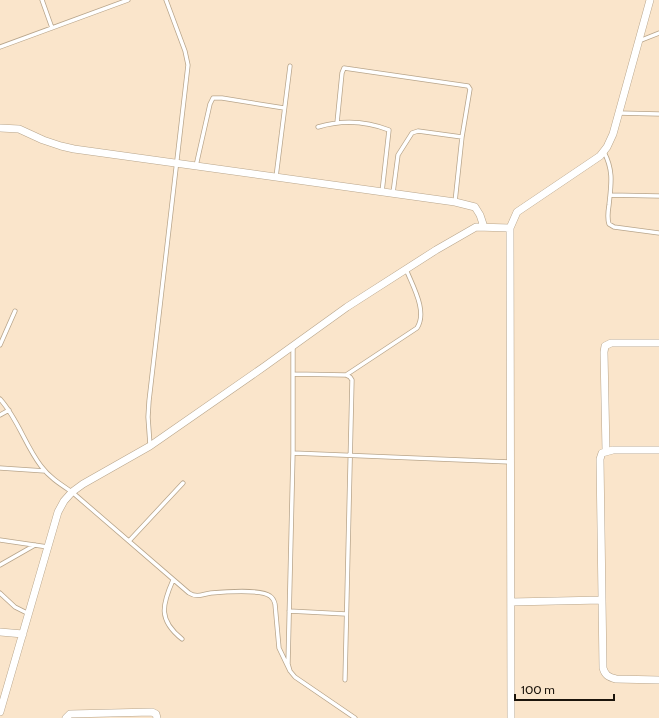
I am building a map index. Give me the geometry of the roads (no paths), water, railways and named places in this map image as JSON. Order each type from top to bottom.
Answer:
[{"type":"street","points":[[511,718],[510,228],[517,212],[604,152],[611,138],[650,0]]},
{"type":"street","points":[[0,128],[19,129],[43,140],[68,148],[455,202],[475,207],[480,214],[484,227]]},
{"type":"street","points":[[0,712],[58,512],[64,501],[72,492],[83,484],[150,446],[347,307],[406,269],[471,230],[484,227],[510,228]]},
{"type":"street","points":[[606,451],[605,346],[611,343],[659,343]]},
{"type":"street","points":[[659,450],[606,451],[601,454],[600,459],[603,668],[605,674],[610,678],[659,680]]},
{"type":"street","points":[[511,602],[602,600]]},
{"type":"street","points":[[0,632],[23,634]]},
{"type":"street","points":[[66,718],[70,714],[77,713],[152,712],[156,714],[156,718]]},
{"type":"lane","points":[[42,0],[52,28]]},
{"type":"lane","points":[[0,47],[128,0]]},
{"type":"lane","points":[[150,446],[148,417],[149,401],[188,65],[185,51],[166,0]]},
{"type":"lane","points":[[638,42],[659,33]]},
{"type":"lane","points":[[276,177],[290,66]]},
{"type":"lane","points":[[337,123],[342,73],[343,69],[346,68],[468,86],[470,90],[462,137],[455,202]]},
{"type":"lane","points":[[196,166],[210,104],[213,98],[222,98],[284,108]]},
{"type":"lane","points":[[618,113],[659,114]]},
{"type":"lane","points":[[318,127],[337,123],[359,123],[389,130],[382,193]]},
{"type":"lane","points":[[393,194],[398,155],[412,133],[418,131],[462,137]]},
{"type":"lane","points":[[604,152],[611,168],[608,222],[611,226],[659,233]]},
{"type":"lane","points":[[610,195],[659,196]]},
{"type":"lane","points":[[346,375],[417,328],[422,312],[406,269]]},
{"type":"lane","points":[[0,345],[15,311]]},
{"type":"lane","points":[[290,671],[288,664],[293,453],[293,346]]},
{"type":"lane","points":[[294,374],[346,375],[352,380],[345,680]]},
{"type":"lane","points":[[0,399],[9,410],[35,457],[45,471],[57,483],[72,492],[190,593],[196,596],[232,592],[265,593],[269,595],[274,600],[275,604],[279,648],[294,677],[355,718]]},
{"type":"lane","points":[[0,415],[9,410]]},
{"type":"lane","points":[[293,453],[511,462]]},
{"type":"lane","points":[[0,468],[45,471]]},
{"type":"lane","points":[[129,541],[183,483]]},
{"type":"lane","points":[[0,540],[48,547]]},
{"type":"lane","points":[[0,565],[35,545]]},
{"type":"lane","points":[[173,580],[166,596],[164,610],[165,619],[174,633],[182,639]]},
{"type":"lane","points":[[0,593],[15,607],[29,614]]},
{"type":"lane","points":[[289,611],[346,614]]}]
